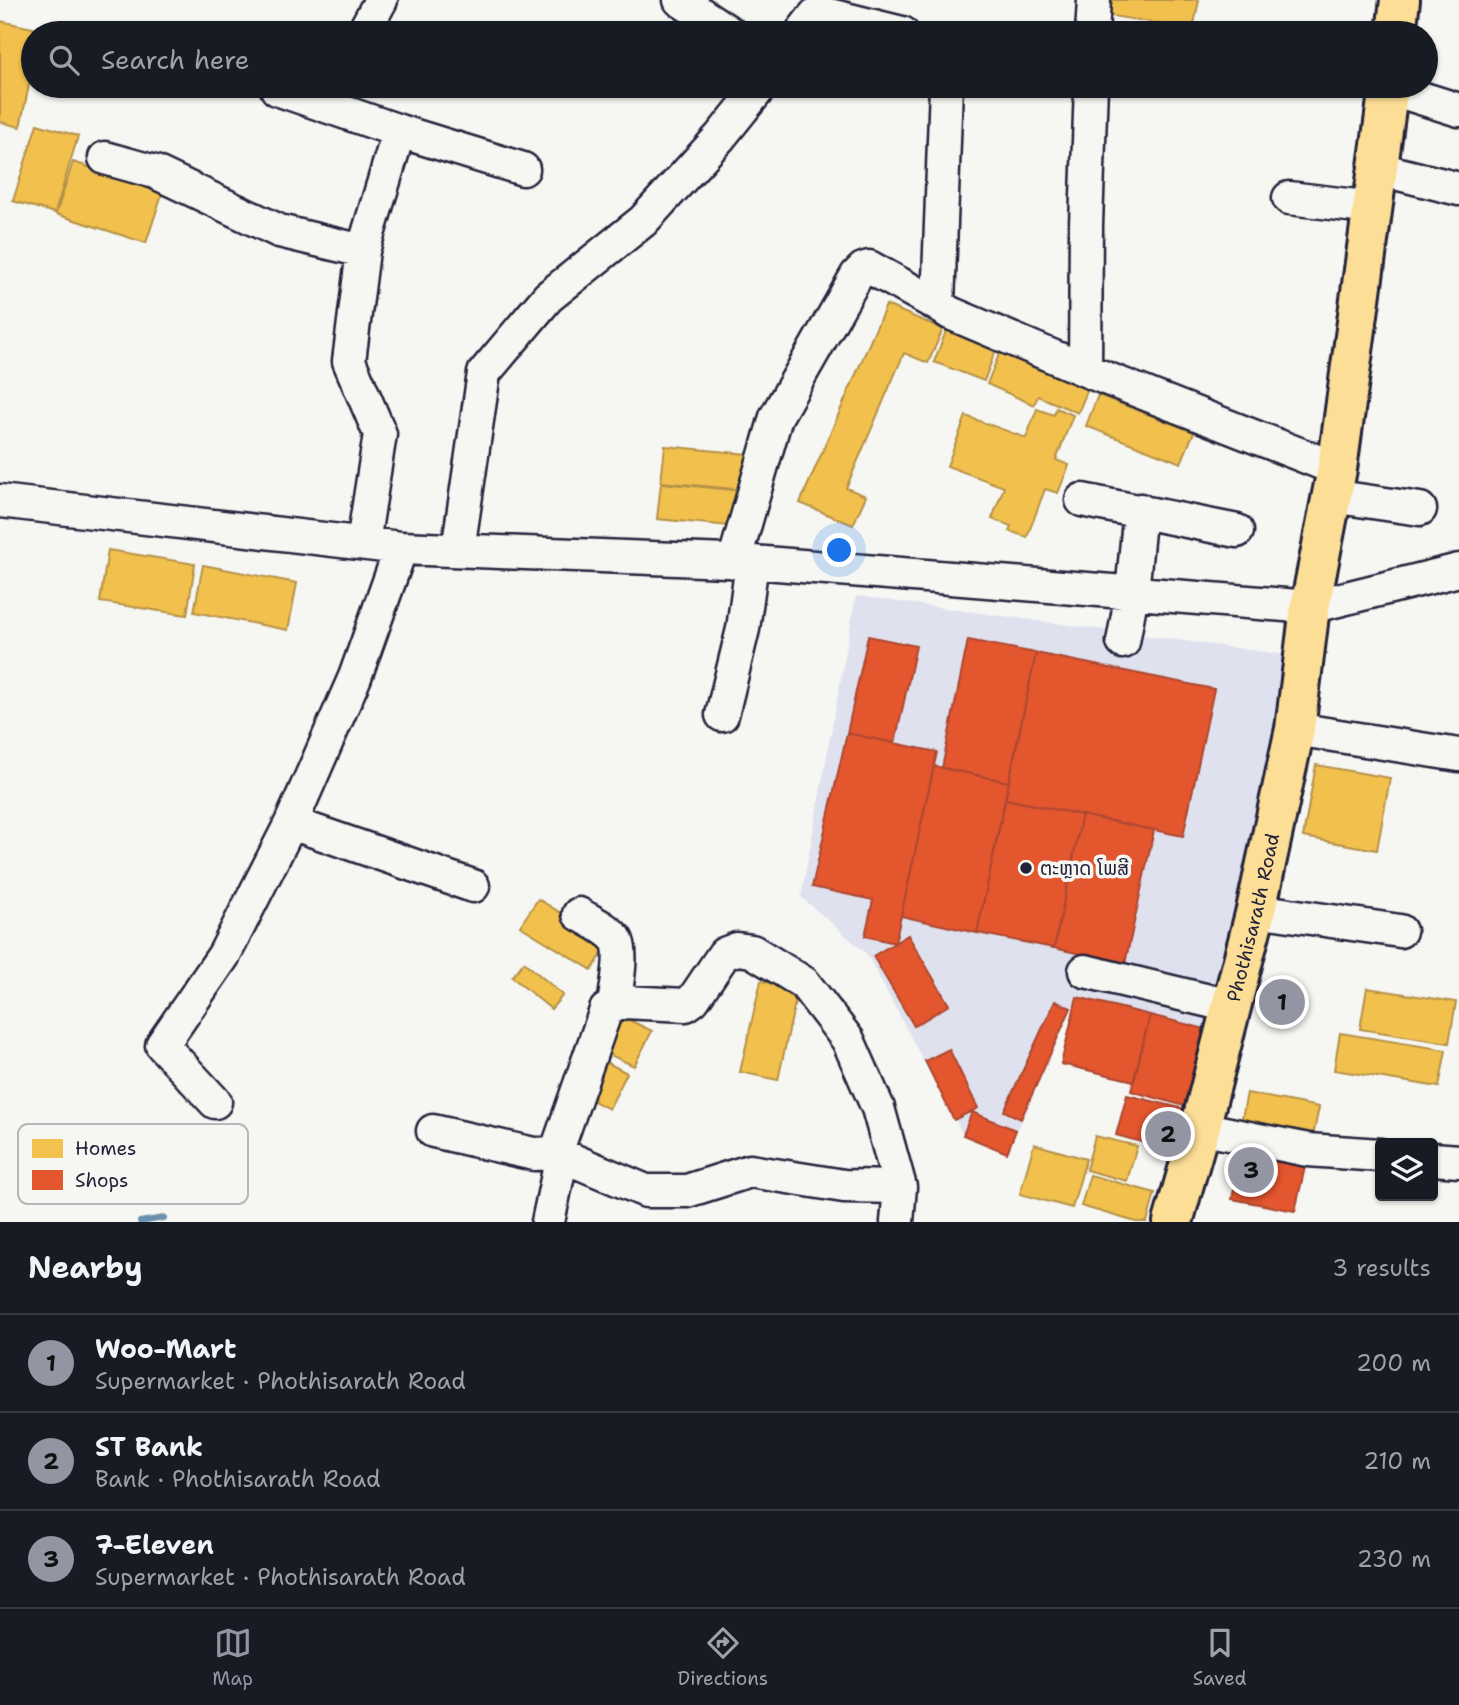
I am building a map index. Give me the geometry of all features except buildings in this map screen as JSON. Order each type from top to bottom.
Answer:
[{"type":"main road","points":[[1397,21],[1400,0]]},
{"type":"main road","name":"Phothisarath Road","points":[[1173,1222],[1256,910],[1295,729],[1310,607],[1334,482],[1388,98]]},
{"type":"street","points":[[369,21],[380,0]]},
{"type":"street","points":[[680,0],[712,21]]},
{"type":"street","points":[[1093,21],[1094,0]]},
{"type":"street","points":[[810,21],[826,8],[866,21]]},
{"type":"street","points":[[338,98],[399,131],[523,169]]},
{"type":"street","points":[[458,550],[484,373],[548,297],[643,221],[720,137],[751,98]]},
{"type":"street","points":[[938,305],[946,98]]},
{"type":"street","points":[[1085,370],[1091,98]]},
{"type":"street","points":[[1422,98],[1459,110]]},
{"type":"street","points":[[363,543],[380,434],[349,361],[363,251],[399,131]]},
{"type":"street","points":[[105,158],[155,172],[279,231],[363,251]]},
{"type":"street","points":[[1379,169],[1459,189]]},
{"type":"street","points":[[1289,198],[1373,208]]},
{"type":"street","points":[[722,715],[743,629],[743,562],[776,416],[863,268],[869,267],[950,313],[1085,370],[1334,482],[1420,509]]},
{"type":"street","points":[[1082,499],[1237,531]]},
{"type":"street","points":[[0,500],[401,548],[743,562],[1310,607],[1459,570]]},
{"type":"street","points":[[1123,642],[1132,593],[1140,510]]},
{"type":"street","points":[[215,1102],[162,1045],[225,955],[291,824],[355,677],[401,548]]},
{"type":"street","points":[[1295,729],[1459,755]]},
{"type":"street","points":[[291,824],[473,887]]},
{"type":"street","points":[[1256,910],[1400,931]]},
{"type":"street","points":[[579,914],[618,941],[620,951],[614,1005]]},
{"type":"street","points":[[548,1222],[559,1170],[556,1153],[606,1010],[623,1002],[686,1005],[693,1000],[724,954],[737,949],[752,951],[804,983],[848,1040],[878,1108],[900,1186],[897,1222]]},
{"type":"street","points":[[1085,971],[1230,1006]]},
{"type":"street","points":[[1200,1128],[1308,1150],[1375,1155]]},
{"type":"street","points":[[433,1131],[534,1154],[556,1153],[646,1191],[687,1191],[750,1171],[844,1186],[900,1186]]},
{"type":"street","points":[[1438,1159],[1459,1161]]},
{"type":"shaded area","name":"ຕະຫຼາດ ໂພສີ","points":[[856,596],[1288,655],[1221,993],[1209,1030],[1077,998],[1007,1153],[963,1135],[866,953],[801,897]]},
{"type":"waterway","points":[[140,1222],[164,1218]]},
{"type":"place","name":"ຕະຫຼາດ ໂພສີ","points":[[1026,868]]},
{"type":"place","name":"Woo-Mart","points":[[1282,1002]]},
{"type":"place","name":"ST Bank","points":[[1168,1134]]},
{"type":"place","name":"7-Eleven","points":[[1251,1170]]}]
